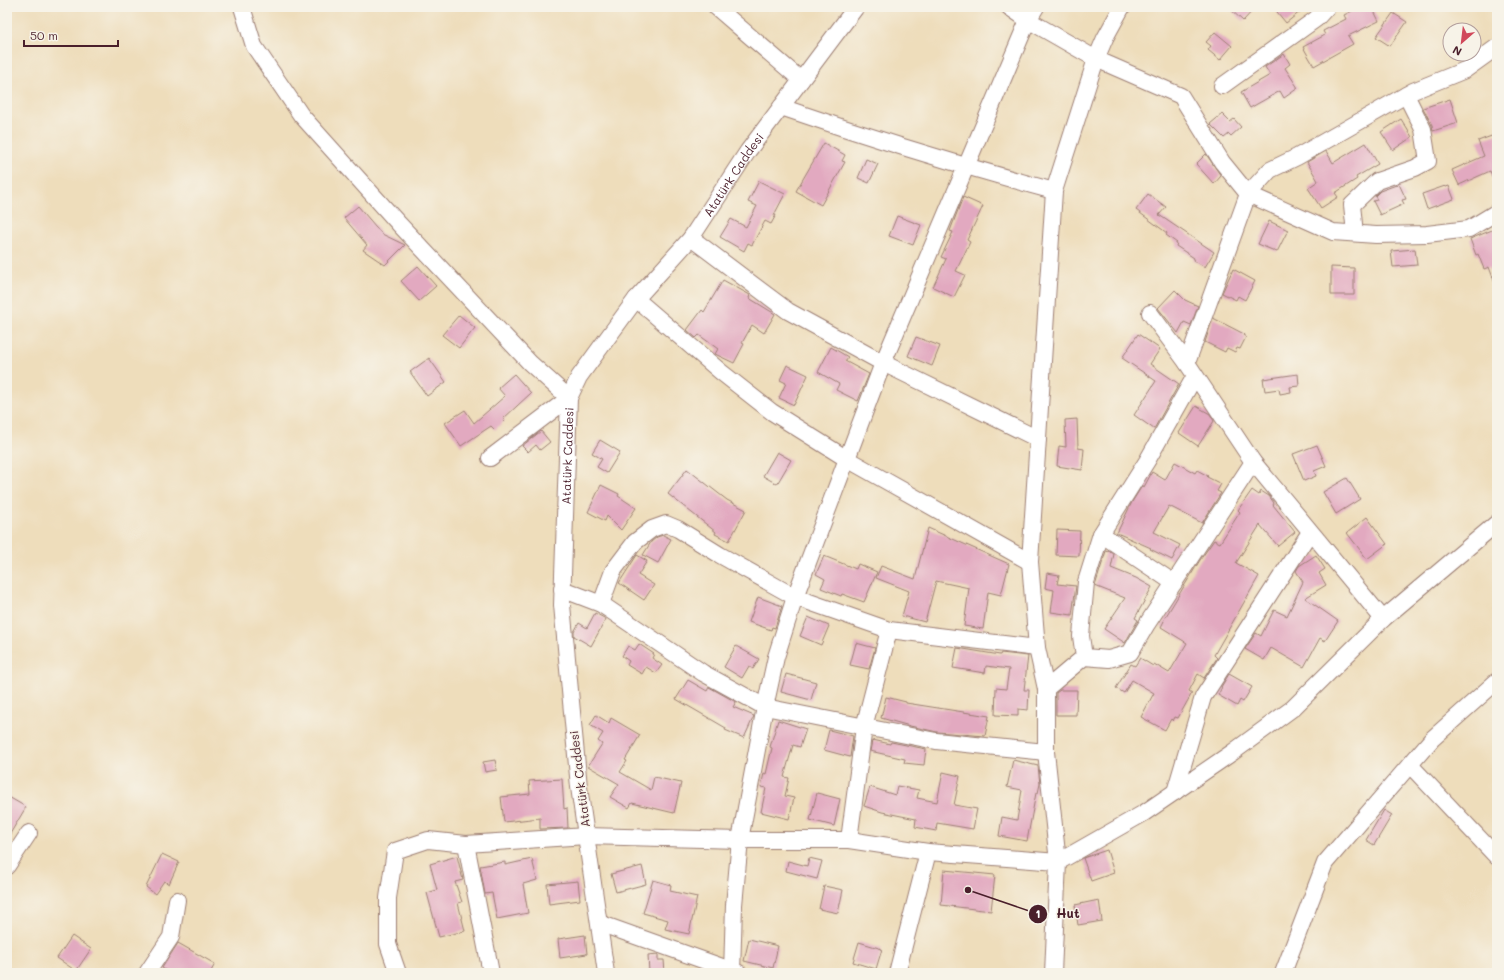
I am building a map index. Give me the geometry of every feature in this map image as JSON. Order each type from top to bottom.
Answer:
[{"type":"street","points":[[242,7],[254,46],[301,115],[399,224],[530,363],[569,398],[490,458]]},
{"type":"street","points":[[716,7],[801,80]]},
{"type":"street","name":"Atatürk Caddesi","points":[[606,973],[579,787],[562,605],[569,398],[579,377],[636,299],[691,238],[748,151],[856,7]]},
{"type":"street","points":[[1009,7],[1032,14],[1096,58],[1181,96],[1222,162],[1248,194],[1333,232],[1376,235],[1427,234],[1469,229],[1497,212]]},
{"type":"street","points":[[1053,973],[1058,862],[1046,752],[1046,689],[1037,648],[1030,562],[1054,192],[1096,58],[1122,7]]},
{"type":"street","points":[[1222,86],[1316,19],[1327,7]]},
{"type":"street","points":[[599,923],[734,972],[734,904],[740,840],[765,706],[776,657],[795,597],[883,363],[1032,14]]},
{"type":"street","points":[[1084,657],[1081,636],[1086,582],[1101,534],[1147,461],[1191,370],[1248,194],[1270,170],[1406,95],[1465,70],[1497,47]]},
{"type":"street","points":[[1356,234],[1352,205],[1377,181],[1415,168],[1428,161],[1423,129],[1406,95]]},
{"type":"street","points":[[781,108],[851,132],[1054,192]]},
{"type":"street","points":[[691,238],[788,311],[883,363],[1038,439]]},
{"type":"street","points":[[636,299],[721,372],[772,412],[847,459],[1030,562]]},
{"type":"street","points":[[1150,312],[1253,462],[1383,619]]},
{"type":"street","points":[[1046,689],[1084,657],[1109,659],[1130,652],[1253,462]]},
{"type":"street","points":[[398,973],[388,944],[388,898],[395,851],[428,840],[466,844],[586,836],[740,840],[849,840],[928,852],[1058,862],[1144,813],[1233,752],[1293,708],[1383,619],[1497,523]]},
{"type":"street","points":[[600,604],[613,571],[635,542],[652,529],[666,524],[678,529],[720,555],[795,597],[889,630],[1037,648]]},
{"type":"street","points":[[1175,792],[1203,697],[1310,532]]},
{"type":"street","points":[[1101,534],[1174,583]]},
{"type":"street","points":[[562,589],[600,604],[703,673],[765,706],[936,741],[1046,752]]},
{"type":"street","points":[[849,840],[864,727],[889,630]]},
{"type":"street","points":[[1283,973],[1325,863],[1432,739],[1497,681]]},
{"type":"street","points":[[1410,765],[1497,857]]},
{"type":"street","points":[[7,866],[29,833]]},
{"type":"street","points":[[466,844],[491,973]]},
{"type":"street","points":[[897,973],[928,852]]},
{"type":"street","points":[[147,973],[170,937],[177,900]]},
{"type":"building","points":[[1228,7],[1256,7],[1243,21]]},
{"type":"building","points":[[1273,7],[1306,7],[1286,23]]},
{"type":"building","points":[[1360,7],[1372,7],[1379,21],[1348,36],[1353,44],[1314,66],[1303,47],[1325,35],[1323,31],[1346,19],[1344,15]]},
{"type":"building","points":[[1393,13],[1407,22],[1390,46],[1376,37]]},
{"type":"building","points":[[1215,32],[1232,46],[1220,60],[1208,50],[1211,46],[1206,42]]},
{"type":"building","points":[[1284,54],[1290,64],[1285,68],[1298,88],[1284,98],[1280,91],[1250,108],[1241,92],[1270,75],[1265,67]]},
{"type":"building","points":[[1450,99],[1458,123],[1433,131],[1432,125],[1423,108]]},
{"type":"building","points":[[1222,114],[1230,122],[1234,119],[1241,127],[1231,136],[1229,134],[1224,138],[1210,124]]},
{"type":"building","points":[[1401,119],[1412,137],[1393,150],[1381,132]]},
{"type":"building","points":[[1497,134],[1497,188],[1490,171],[1459,185],[1452,170],[1484,156],[1478,141]]},
{"type":"building","points":[[824,143],[845,155],[842,161],[845,162],[821,205],[796,191]]},
{"type":"building","points":[[1366,143],[1378,164],[1356,177],[1357,179],[1335,193],[1338,197],[1321,208],[1308,188],[1318,181],[1307,162],[1326,151],[1333,163]]},
{"type":"building","points":[[1206,154],[1221,176],[1214,184],[1196,164]]},
{"type":"building","points":[[866,159],[878,164],[869,183],[858,178]]},
{"type":"building","points":[[759,181],[785,194],[771,224],[765,221],[752,245],[748,243],[744,251],[720,237],[731,219],[746,227],[757,206],[748,202]]},
{"type":"building","points":[[1399,184],[1406,199],[1402,200],[1404,204],[1380,215],[1373,201],[1377,200],[1375,196],[1380,191]]},
{"type":"building","points":[[1449,186],[1454,199],[1427,209],[1422,194]]},
{"type":"building","points":[[1148,194],[1166,207],[1159,215],[1214,252],[1205,267],[1193,260],[1194,258],[1176,246],[1177,243],[1166,235],[1167,233],[1136,210]]},
{"type":"building","points":[[963,197],[983,206],[967,240],[970,242],[956,271],[965,275],[954,297],[933,287],[946,259],[941,257],[953,232],[950,231]]},
{"type":"building","points":[[358,206],[382,234],[405,245],[385,265],[363,250],[367,245],[344,218]]},
{"type":"building","points":[[897,216],[921,225],[913,245],[889,236]]},
{"type":"building","points":[[1269,221],[1288,230],[1277,252],[1258,244]]},
{"type":"building","points":[[1497,228],[1496,286],[1489,267],[1484,269],[1478,254],[1476,255],[1470,239]]},
{"type":"building","points":[[1415,249],[1417,265],[1393,267],[1391,251]]},
{"type":"building","points":[[418,266],[436,286],[419,301],[401,281]]},
{"type":"building","points":[[1331,267],[1354,268],[1354,295],[1331,295]]},
{"type":"building","points":[[1233,269],[1255,281],[1245,300],[1238,296],[1236,300],[1222,293]]},
{"type":"building","points":[[723,280],[750,295],[749,298],[775,314],[764,333],[752,325],[742,343],[744,344],[734,363],[715,354],[718,349],[699,335],[696,338],[687,330],[702,310],[704,312]]},
{"type":"building","points":[[1175,290],[1185,300],[1198,306],[1191,325],[1184,322],[1178,333],[1158,308]]},
{"type":"building","points":[[459,315],[475,328],[459,348],[442,335]]},
{"type":"building","points":[[1213,318],[1244,334],[1243,335],[1246,337],[1240,349],[1237,348],[1235,352],[1227,348],[1225,352],[1205,342]]},
{"type":"building","points":[[1138,334],[1160,349],[1150,364],[1179,384],[1154,429],[1134,415],[1156,381],[1122,358]]},
{"type":"building","points":[[916,337],[940,346],[932,366],[908,356]]},
{"type":"building","points":[[831,347],[848,357],[845,361],[869,374],[858,401],[836,390],[839,384],[818,372]]},
{"type":"building","points":[[429,358],[446,382],[427,396],[410,372]]},
{"type":"building","points":[[787,365],[808,375],[794,405],[779,398],[786,383],[780,380]]},
{"type":"building","points":[[514,374],[531,393],[503,419],[505,420],[495,430],[491,426],[461,446],[445,423],[465,410],[474,423],[505,396],[498,388]]},
{"type":"building","points":[[1298,374],[1299,386],[1290,387],[1291,392],[1280,394],[1279,389],[1265,391],[1263,379]]},
{"type":"building","points":[[1196,406],[1210,414],[1214,421],[1198,446],[1179,433]]},
{"type":"building","points":[[1077,419],[1078,448],[1084,449],[1082,470],[1057,466],[1059,446],[1066,447],[1065,420]]},
{"type":"building","points":[[541,431],[550,442],[540,450],[536,445],[528,452],[522,446]]},
{"type":"building","points":[[600,440],[620,452],[607,473],[597,467],[602,459],[592,453]]},
{"type":"building","points":[[1317,445],[1326,466],[1314,471],[1316,476],[1304,481],[1293,454]]},
{"type":"building","points":[[777,452],[791,460],[777,484],[763,476]]},
{"type":"building","points":[[1175,462],[1195,473],[1197,470],[1221,484],[1217,491],[1221,493],[1202,523],[1169,506],[1154,532],[1180,545],[1172,560],[1150,549],[1151,548],[1117,533],[1132,502],[1142,486],[1144,487],[1152,472],[1165,480]]},
{"type":"building","points":[[687,469],[727,500],[746,510],[729,541],[715,534],[716,532],[668,494]]},
{"type":"building","points":[[1347,478],[1360,499],[1336,514],[1323,492]]},
{"type":"building","points":[[601,485],[619,494],[618,496],[636,508],[621,530],[607,516],[605,521],[588,512]]},
{"type":"building","points":[[1252,490],[1259,495],[1261,491],[1269,496],[1274,503],[1273,505],[1295,532],[1278,546],[1260,525],[1236,563],[1259,576],[1214,655],[1217,658],[1204,678],[1198,674],[1189,691],[1192,693],[1178,718],[1175,717],[1173,721],[1171,719],[1165,730],[1141,717],[1154,693],[1132,680],[1124,693],[1116,688],[1131,664],[1135,666],[1140,658],[1169,673],[1187,643],[1161,627],[1163,621],[1200,560],[1214,540],[1220,543],[1240,512],[1238,510]]},
{"type":"building","points":[[1367,517],[1387,544],[1367,559],[1347,533]]},
{"type":"building","points":[[928,528],[1009,564],[1001,595],[988,592],[983,629],[964,626],[969,588],[936,581],[925,622],[902,616],[909,591],[876,578],[881,566],[915,579]]},
{"type":"building","points":[[1057,530],[1080,531],[1079,556],[1056,555]]},
{"type":"building","points":[[663,535],[671,539],[658,563],[643,555],[651,542],[657,537]]},
{"type":"building","points":[[1108,550],[1114,554],[1111,568],[1136,578],[1152,587],[1135,618],[1138,620],[1125,643],[1104,629],[1125,598],[1095,586],[1106,551],[1107,552]]},
{"type":"building","points":[[637,555],[647,561],[638,575],[654,585],[644,600],[619,583]]},
{"type":"building","points":[[1316,555],[1325,569],[1319,573],[1326,585],[1305,598],[1338,621],[1325,641],[1320,638],[1304,667],[1271,648],[1264,660],[1245,649],[1256,633],[1261,636],[1274,610],[1287,616],[1303,582],[1296,571],[1299,566]]},
{"type":"building","points":[[824,556],[856,569],[858,564],[877,572],[864,602],[842,594],[841,596],[821,588],[825,579],[816,574]]},
{"type":"building","points":[[1047,573],[1059,575],[1057,584],[1076,586],[1072,615],[1051,612],[1054,590],[1045,588]]},
{"type":"building","points":[[758,597],[782,606],[775,628],[772,627],[771,630],[749,622]]},
{"type":"building","points":[[595,613],[606,619],[591,646],[574,636],[574,632],[579,623],[587,628]]},
{"type":"building","points":[[808,617],[829,626],[821,645],[800,636]]},
{"type":"building","points":[[856,643],[875,648],[869,669],[850,665]]},
{"type":"building","points":[[639,644],[654,654],[652,658],[662,665],[656,673],[646,667],[642,674],[627,665],[629,661],[622,656],[628,646],[635,650]]},
{"type":"building","points":[[736,646],[759,659],[753,669],[749,666],[742,678],[724,667]]},
{"type":"building","points":[[957,648],[1000,655],[1001,653],[1028,656],[1024,690],[1029,690],[1028,710],[1018,709],[1018,716],[995,715],[996,688],[1006,689],[1009,669],[986,666],[985,673],[953,668]]},
{"type":"building","points":[[786,674],[816,682],[811,700],[781,692]]},
{"type":"building","points":[[1229,674],[1252,687],[1243,702],[1240,700],[1237,706],[1218,695]]},
{"type":"building","points":[[688,680],[707,691],[709,687],[736,702],[733,707],[754,716],[744,738],[725,730],[726,728],[676,699]]},
{"type":"building","points":[[1060,690],[1077,690],[1076,715],[1056,715],[1056,693]]},
{"type":"building","points":[[886,697],[906,703],[989,716],[985,736],[937,732],[881,718]]},
{"type":"building","points":[[596,715],[609,723],[611,718],[640,735],[625,760],[627,761],[620,772],[651,790],[654,777],[681,783],[674,813],[632,803],[629,808],[610,797],[619,784],[588,766],[602,744],[598,741],[603,733],[590,725]]},
{"type":"building","points":[[778,720],[806,729],[800,747],[793,745],[784,777],[789,778],[785,796],[794,798],[789,819],[761,812],[766,788],[761,787],[764,773],[766,774],[772,748],[770,747]]},
{"type":"building","points":[[829,730],[853,736],[850,757],[824,750]]},
{"type":"building","points":[[873,740],[926,749],[924,765],[904,763],[905,759],[870,751]]},
{"type":"building","points":[[495,760],[497,770],[485,772],[483,762]]},
{"type":"building","points":[[1013,760],[1038,766],[1040,784],[1038,793],[1036,793],[1027,841],[999,836],[1002,817],[1017,820],[1022,790],[1007,787]]},
{"type":"building","points":[[943,772],[960,776],[954,805],[977,809],[973,829],[937,823],[936,831],[915,827],[916,819],[882,812],[864,806],[870,787],[895,795],[897,786],[919,790],[917,798],[937,802]]},
{"type":"building","points":[[562,779],[564,809],[567,808],[568,828],[540,829],[540,818],[504,822],[501,797],[530,794],[529,781]]},
{"type":"building","points":[[817,793],[840,799],[834,826],[810,820]]},
{"type":"building","points":[[7,796],[26,807],[7,839]]},
{"type":"building","points":[[1384,810],[1392,815],[1374,845],[1366,840]]},
{"type":"building","points":[[1107,850],[1114,873],[1091,881],[1083,858]]},
{"type":"building","points":[[162,854],[179,862],[169,884],[164,881],[155,894],[146,887]]},
{"type":"building","points":[[457,856],[463,880],[455,882],[462,902],[458,903],[465,931],[439,937],[427,893],[437,890],[430,864]]},
{"type":"building","points":[[809,858],[822,861],[817,879],[786,871],[788,861],[807,866]]},
{"type":"building","points":[[532,859],[537,880],[523,884],[528,913],[497,919],[492,893],[485,894],[480,866],[505,862],[505,865]]},
{"type":"building","points":[[642,866],[646,884],[616,892],[611,874]]},
{"type":"building","points":[[944,870],[995,875],[991,911],[941,905]]},
{"type":"building","points":[[653,880],[671,885],[670,891],[697,897],[689,934],[665,929],[668,920],[643,913]]},
{"type":"building","points":[[578,881],[580,900],[549,904],[547,884]]},
{"type":"building","points":[[824,886],[843,890],[838,913],[819,909]]},
{"type":"building","points":[[1099,900],[1102,921],[1078,925],[1075,905]]},
{"type":"building","points":[[585,935],[587,954],[560,958],[558,939]]},
{"type":"building","points":[[72,936],[91,949],[76,971],[57,958]]},
{"type":"building","points":[[749,939],[778,946],[773,968],[744,961]]},
{"type":"building","points":[[859,942],[882,949],[876,969],[853,962]]},
{"type":"building","points":[[178,943],[215,964],[210,973],[170,973],[162,968]]},
{"type":"building","points":[[658,954],[658,960],[664,960],[665,973],[649,973],[648,955]]},
{"type":"place","name":"Hut","points":[[968,890]]}]
